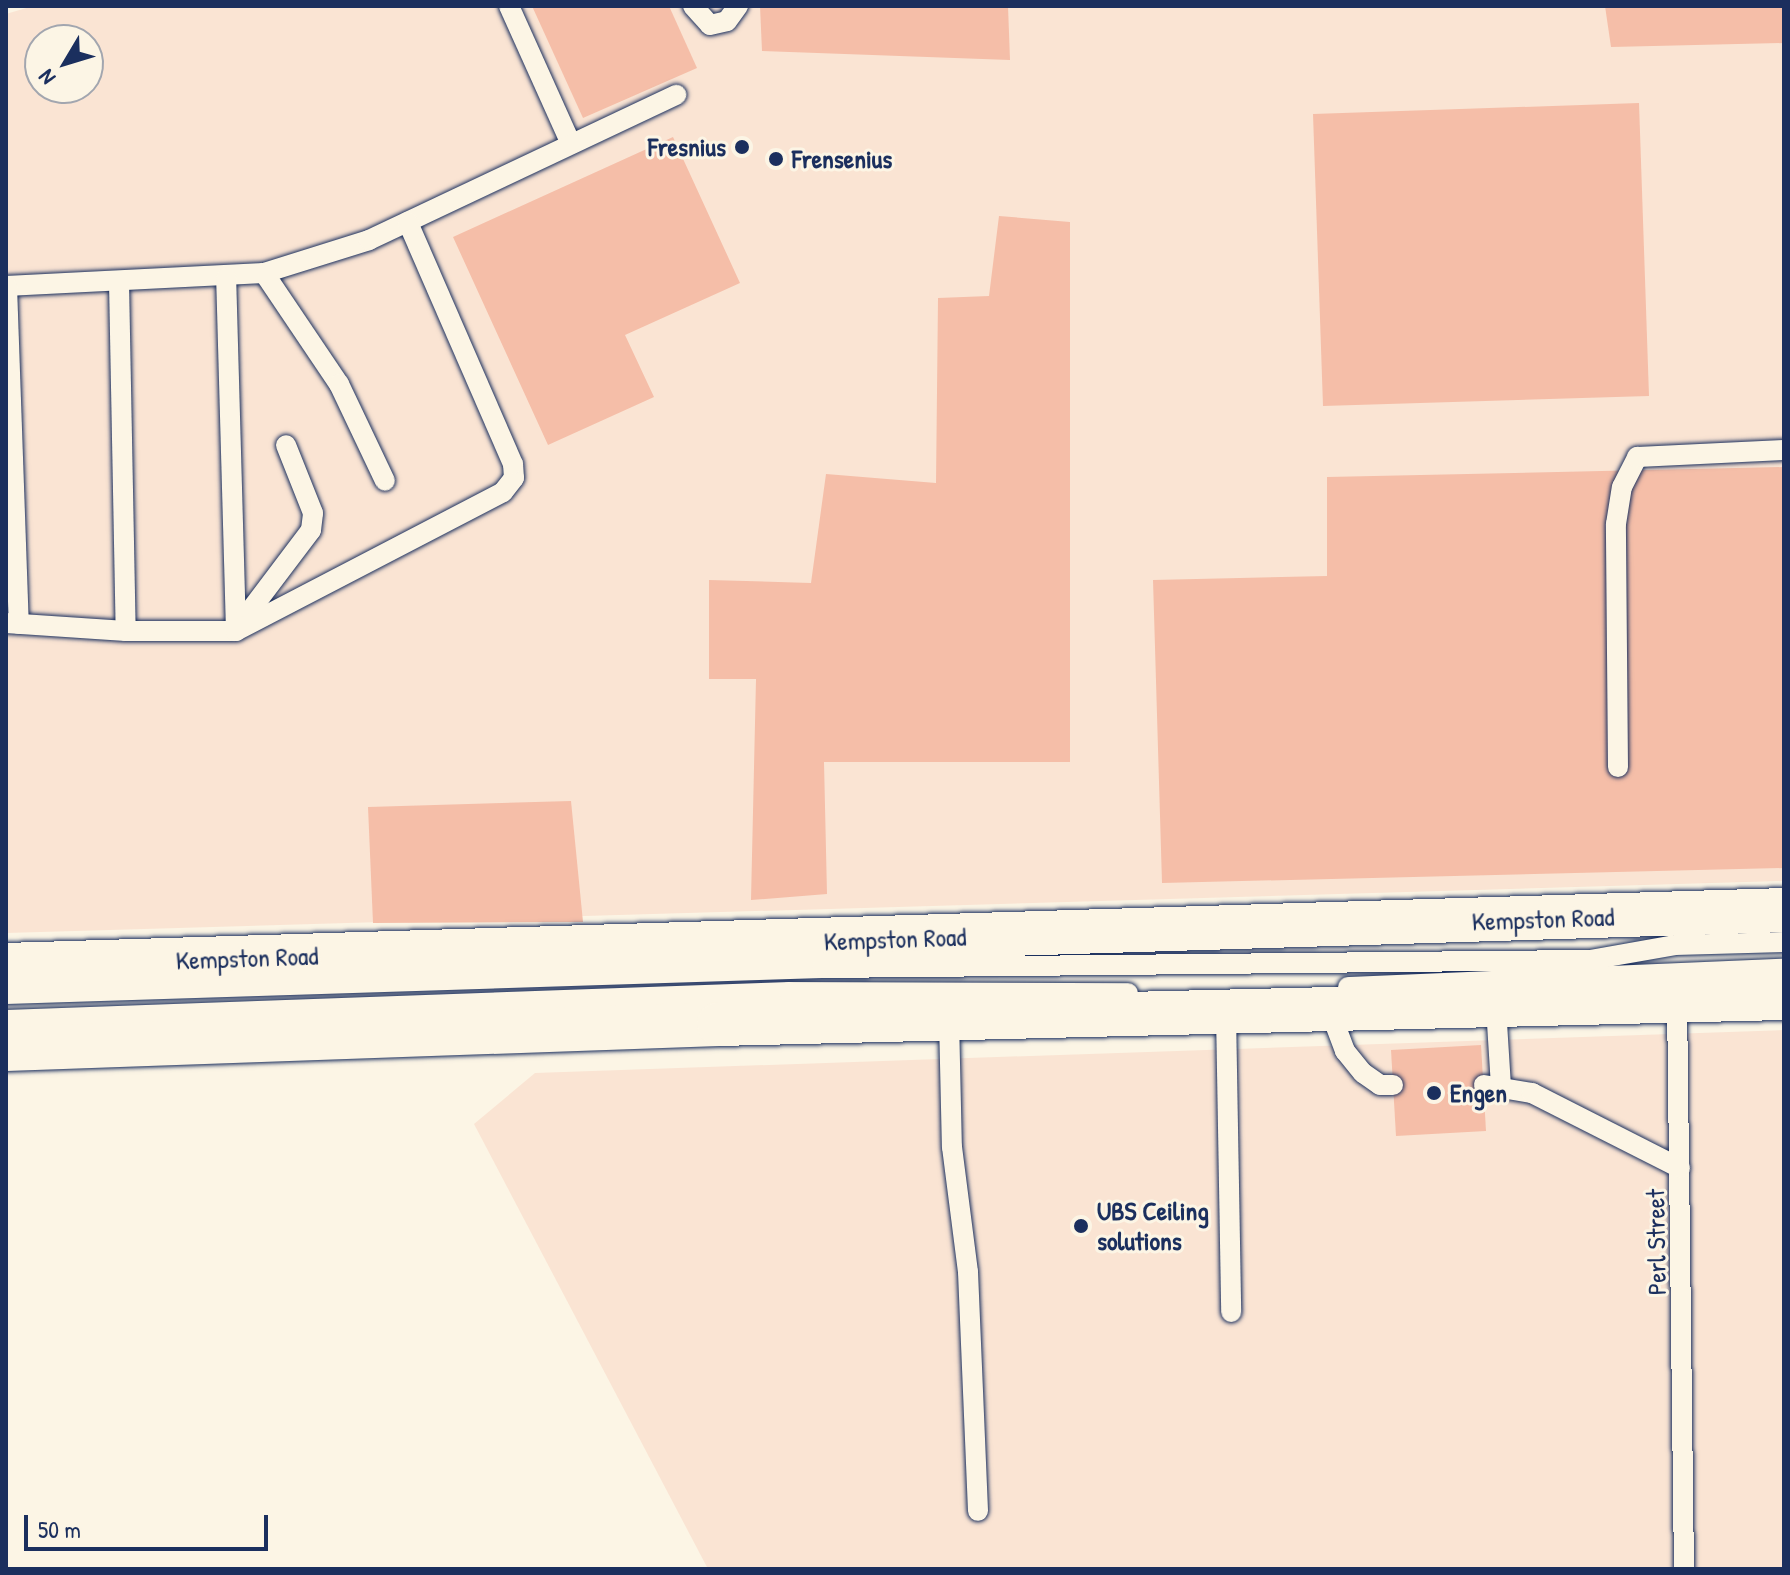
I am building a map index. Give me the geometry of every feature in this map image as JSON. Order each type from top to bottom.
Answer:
[{"type":"main road","name":"Kempston Road","points":[[6,965],[1674,930],[1784,910]]},
{"type":"main road","points":[[6,1049],[949,1019],[1496,1007],[1677,989],[1784,998]]},
{"type":"lane","points":[[509,6],[571,144]]},
{"type":"lane","points":[[693,6],[710,25],[727,21],[738,6]]},
{"type":"lane","points":[[408,222],[513,464],[514,478],[503,492],[236,631],[126,631],[12,623],[6,286],[226,278],[264,273],[369,240],[676,95]]},
{"type":"lane","points":[[264,273],[339,384],[385,481]]},
{"type":"lane","points":[[226,278],[236,631]]},
{"type":"lane","points":[[119,282],[126,631]]},
{"type":"lane","points":[[236,631],[311,530],[313,513],[286,445]]},
{"type":"lane","points":[[1618,767],[1616,524],[1622,487],[1637,457],[1784,450]]},
{"type":"lane","points":[[6,994],[822,968],[1590,960],[1674,930],[1784,942]]},
{"type":"lane","name":"Perl Street","points":[[1674,930],[1684,1569]]},
{"type":"lane","points":[[6,1020],[789,992],[1677,989],[1784,969]]},
{"type":"lane","points":[[1496,1007],[1493,1086],[1581,1115],[1680,1168]]},
{"type":"lane","points":[[1330,1011],[1345,1051],[1363,1073],[1380,1085],[1393,1085]]},
{"type":"lane","points":[[1226,1013],[1231,1312]]},
{"type":"lane","points":[[949,1019],[952,1147],[968,1272],[978,1511]]},
{"type":"shaded area","points":[[33,6],[1784,6],[1784,881],[6,933],[6,14]]},
{"type":"shaded area","points":[[1784,1030],[1784,1569],[708,1569],[474,1124],[535,1073]]},
{"type":"building","points":[[532,6],[669,6],[697,68],[583,118]]},
{"type":"building","points":[[760,6],[1008,6],[1010,60],[762,51]]},
{"type":"building","points":[[1605,6],[1784,6],[1784,43],[1611,47]]},
{"type":"building","points":[[1639,103],[1649,396],[1323,406],[1313,114]]},
{"type":"building","points":[[673,137],[740,283],[625,335],[654,397],[548,445],[453,237]]},
{"type":"building","points":[[999,216],[1070,222],[1070,762],[824,762],[827,894],[751,900],[756,679],[709,679],[709,580],[811,583],[826,474],[936,483],[938,298],[989,296]]},
{"type":"building","points":[[1784,467],[1784,868],[1162,883],[1153,580],[1327,576],[1327,477]]},
{"type":"building","points":[[571,801],[583,922],[373,923],[368,807]]},
{"type":"building","points":[[1481,1045],[1486,1131],[1396,1136],[1391,1050]]},
{"type":"place","name":"Fresnius","points":[[742,147]]},
{"type":"place","name":"Frensenius","points":[[776,159]]},
{"type":"place","name":"Engen","points":[[1434,1093]]},
{"type":"place","name":"UBS Ceiling solutions","points":[[1081,1226]]}]
